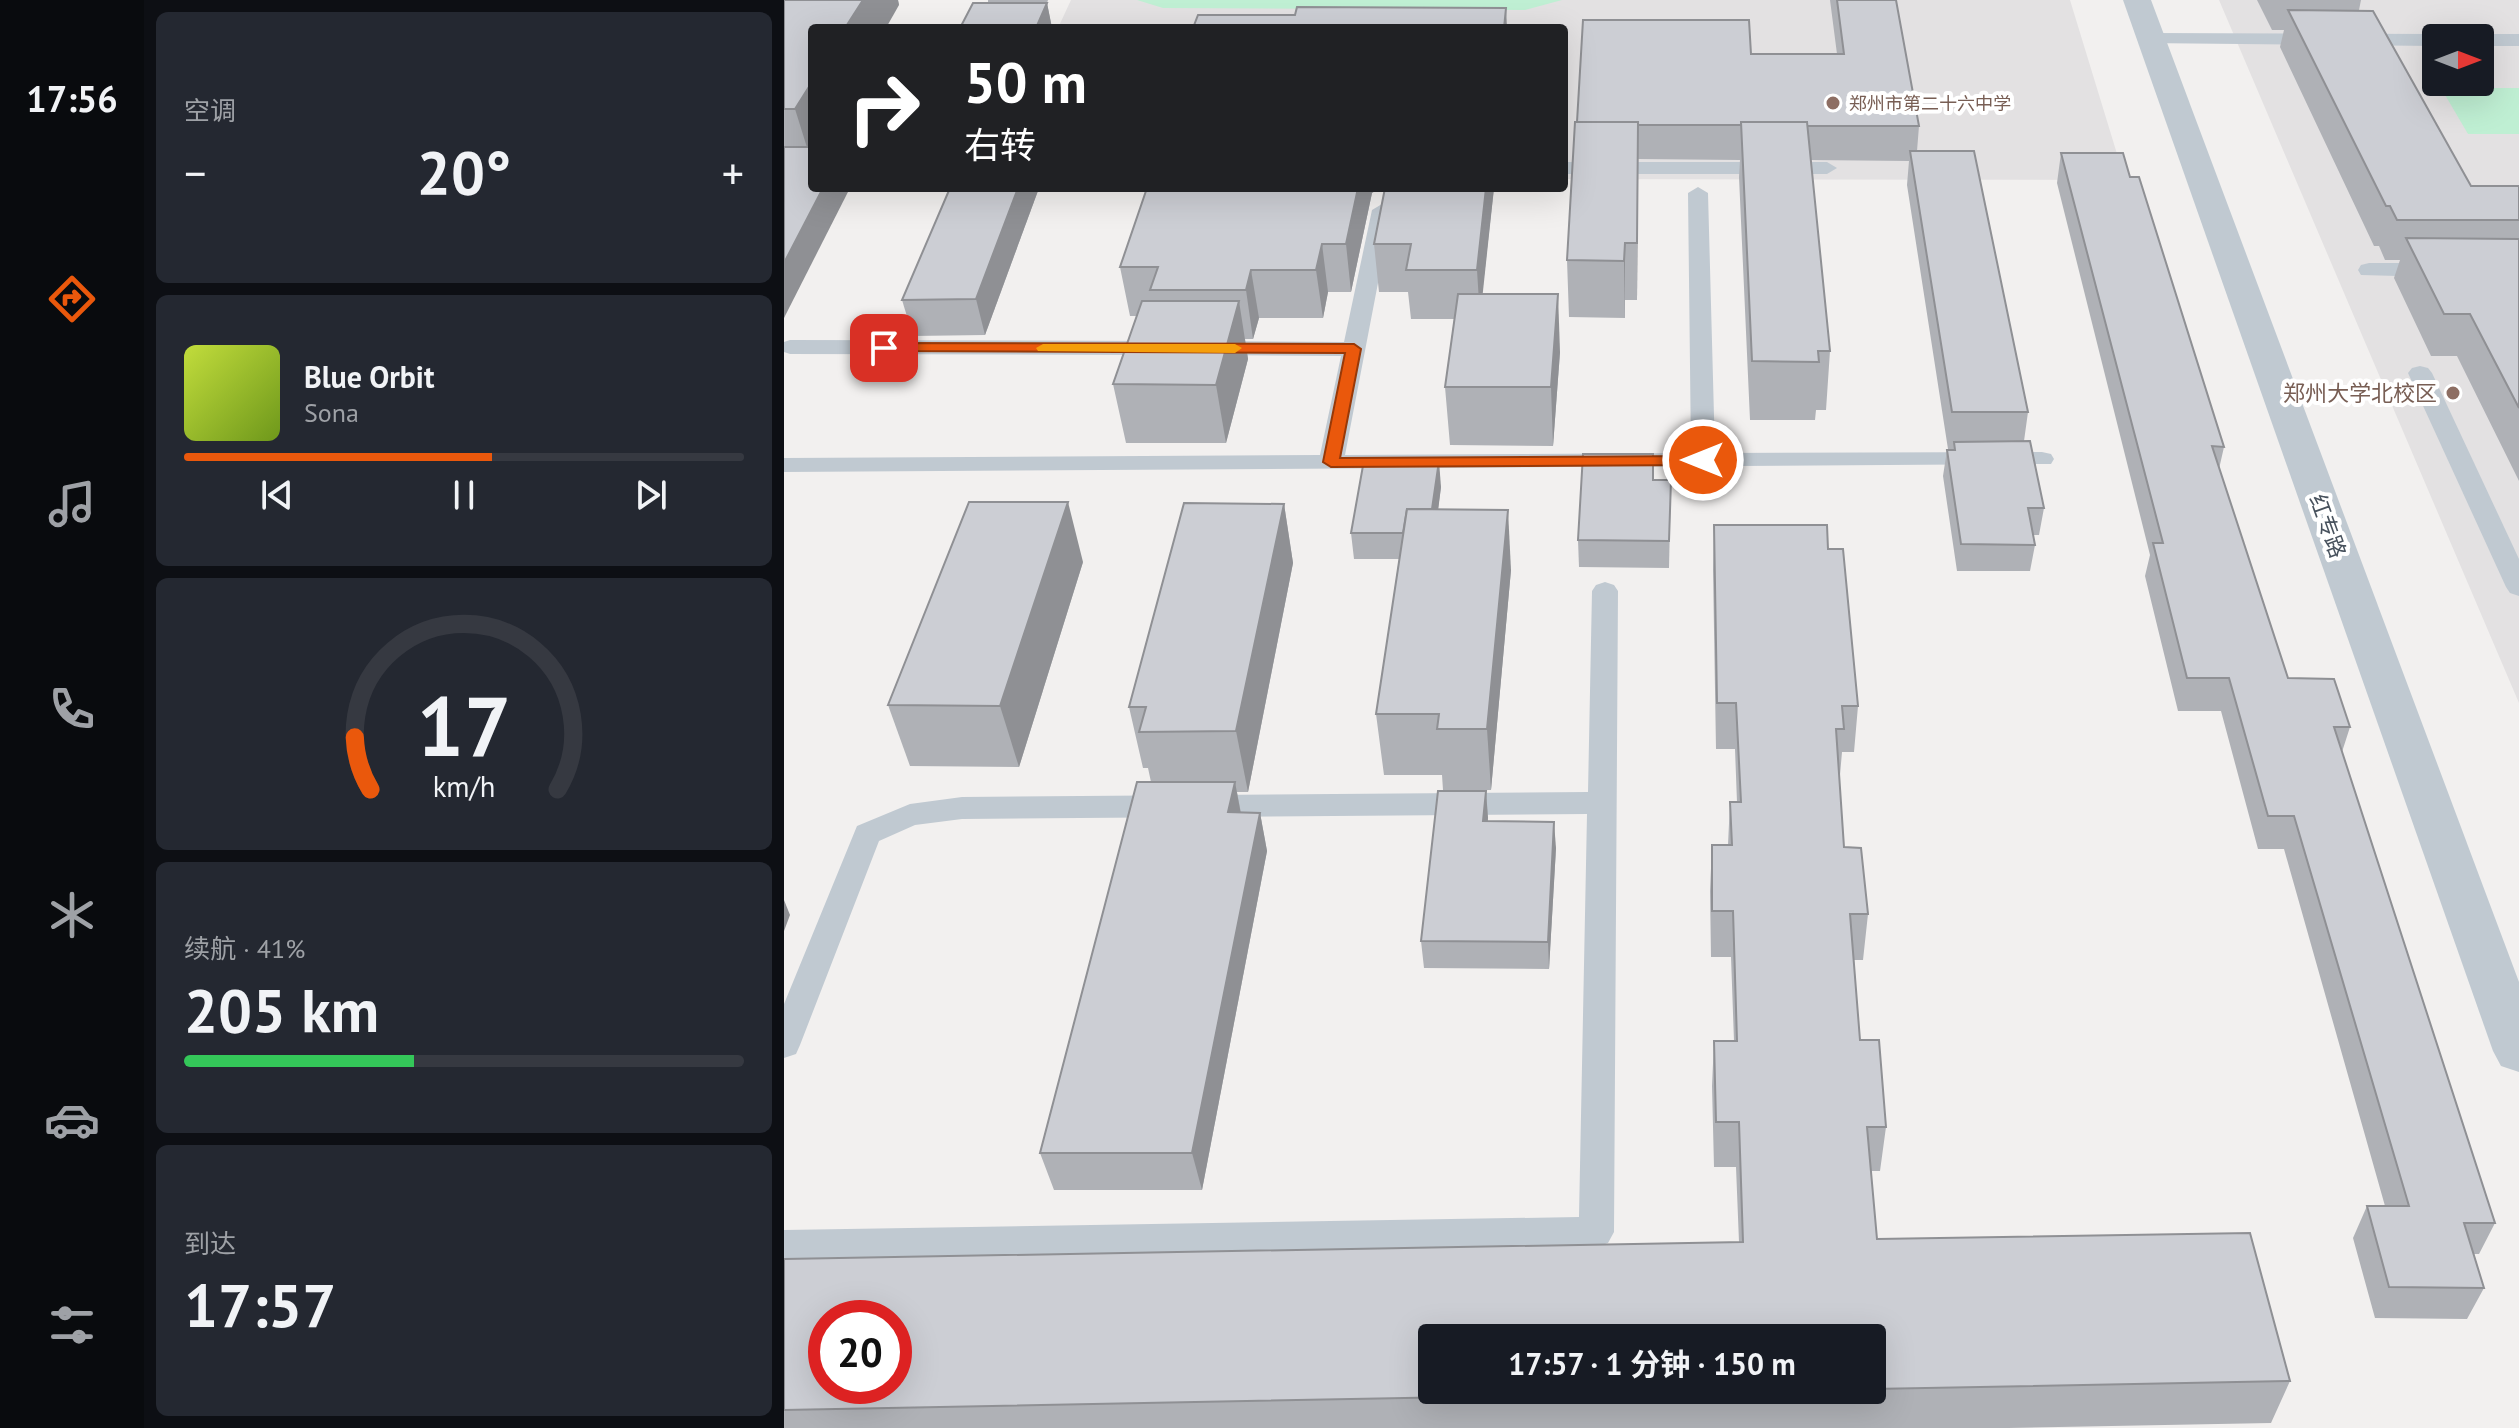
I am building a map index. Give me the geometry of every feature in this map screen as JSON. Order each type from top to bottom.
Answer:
[{"type":"street","name":"红专路","points":[[2137,0],[2519,1051]]},
{"type":"lane","points":[[2151,39],[2422,40]]},
{"type":"lane","points":[[2494,40],[2519,40]]},
{"type":"lane","points":[[1568,168],[1827,168]]},
{"type":"lane","points":[[1698,193],[1703,460]]},
{"type":"lane","points":[[1331,462],[1385,194]]},
{"type":"lane","points":[[2369,270],[2459,270]]},
{"type":"lane","points":[[790,347],[1354,349]]},
{"type":"lane","points":[[2420,373],[2519,587]]},
{"type":"lane","points":[[784,465],[2042,459]]},
{"type":"lane","points":[[784,1246],[1596,1232],[1605,591]]},
{"type":"lane","points":[[784,1045],[867,834],[910,815],[962,808],[1602,803]]},
{"type":"shaded area","name":"郑州市第二十六中学","points":[[1071,0],[2070,0],[2125,180],[1568,179],[1568,24],[1060,24]]},
{"type":"shaded area","name":"郑州大学北校区","points":[[2219,0],[2519,0],[2519,703]]},
{"type":"green space","points":[[1137,0],[1562,0],[1525,10],[1163,8]]},
{"type":"green space","points":[[2494,88],[2519,88],[2519,134],[2468,134],[2446,96],[2494,96]]},
{"type":"building","points":[[784,0],[863,0],[848,24],[808,24],[808,88],[795,109],[784,109]]},
{"type":"building","points":[[1837,0],[1896,0],[1919,126],[1807,126],[1807,122],[1638,125],[1638,122],[1577,122],[1583,20],[1749,20],[1751,54],[1844,54]]},
{"type":"building","points":[[973,3],[1047,3],[1038,24],[962,24]]},
{"type":"building","points":[[1297,7],[1506,8],[1504,24],[1195,24],[1198,15],[1295,15]]},
{"type":"building","points":[[2288,10],[2373,11],[2471,186],[2519,186],[2519,220],[2397,220],[2390,206],[2386,206]]},
{"type":"building","points":[[1575,122],[1638,122],[1637,243],[1625,243],[1624,261],[1567,260]]},
{"type":"building","points":[[1741,122],[1807,122],[1830,351],[1818,351],[1819,362],[1752,361]]},
{"type":"building","points":[[784,147],[808,147],[808,192],[821,192],[784,263]]},
{"type":"building","points":[[1910,151],[1974,151],[2028,412],[1952,412]]},
{"type":"building","points":[[2061,153],[2123,153],[2130,177],[2139,177],[2224,447],[2212,446],[2288,678],[2334,679],[2350,727],[2334,727],[2495,1223],[2464,1223],[2484,1288],[2389,1287],[2367,1206],[2409,1206],[2294,816],[2268,816],[2229,678],[2187,678],[2153,543],[2163,543]]},
{"type":"building","points":[[948,192],[1016,192],[976,299],[902,300]]},
{"type":"building","points":[[1146,192],[1357,192],[1346,244],[1322,244],[1316,270],[1251,270],[1246,290],[1150,290],[1158,267],[1120,267]]},
{"type":"building","points":[[1384,192],[1486,192],[1477,270],[1406,270],[1411,244],[1374,244]]},
{"type":"building","points":[[2406,238],[2519,239],[2519,408],[2470,314],[2444,314]]},
{"type":"building","points":[[1458,294],[1558,294],[1551,387],[1445,387]]},
{"type":"building","points":[[1142,301],[1239,301],[1216,385],[1113,384]]},
{"type":"building","points":[[2030,441],[2044,508],[2028,508],[2035,545],[1961,544],[1947,450],[1955,450],[1954,442]]},
{"type":"building","points":[[1583,454],[1653,454],[1653,480],[1671,480],[1669,541],[1578,540]]},
{"type":"building","points":[[1364,460],[1439,461],[1432,509],[1407,509],[1403,533],[1351,533]]},
{"type":"building","points":[[969,502],[1068,502],[1000,706],[888,705]]},
{"type":"building","points":[[1184,503],[1284,504],[1236,731],[1139,732],[1146,707],[1129,707]]},
{"type":"building","points":[[1407,509],[1508,510],[1487,729],[1437,729],[1439,714],[1376,714]]},
{"type":"building","points":[[1714,525],[1827,525],[1828,549],[1843,549],[1858,706],[1842,706],[1844,729],[1836,729],[1844,847],[1861,848],[1868,914],[1850,914],[1860,1040],[1879,1040],[1886,1127],[1867,1127],[1877,1239],[2250,1233],[2290,1381],[1886,1389],[1886,1324],[1418,1324],[1418,1398],[784,1410],[784,1259],[1743,1242],[1739,1122],[1716,1122],[1714,1041],[1737,1041],[1733,911],[1712,911],[1712,845],[1732,845],[1730,802],[1741,802],[1736,703],[1717,703]]},
{"type":"building","points":[[1137,782],[1235,782],[1228,812],[1260,813],[1192,1153],[1040,1153]]},
{"type":"building","points":[[1438,791],[1486,791],[1483,821],[1554,822],[1548,942],[1421,941]]},
{"type":"slow traffic","points":[[1043,348],[1235,348]]},
{"type":"place","name":"郑州市第二十六中学","points":[[1833,103]]},
{"type":"place","name":"郑州大学北校区","points":[[2453,393]]},
{"type":"route","points":[[884,348],[1354,349],[1331,462],[1703,460]]}]
